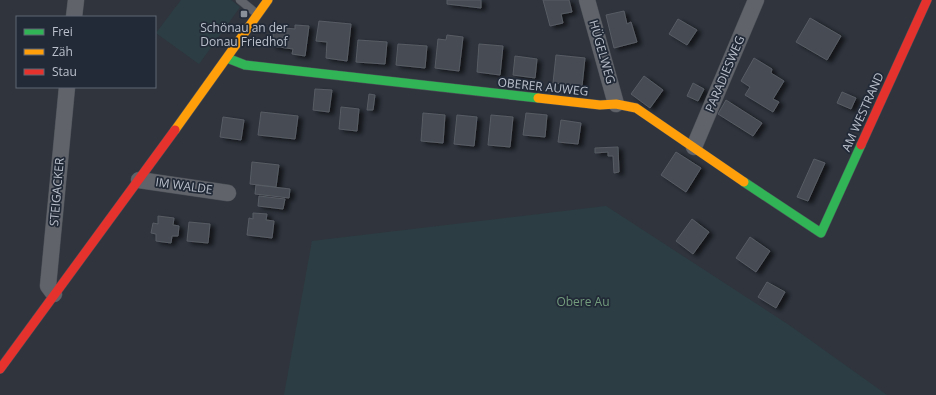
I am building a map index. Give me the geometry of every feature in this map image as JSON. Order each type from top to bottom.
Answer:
[{"type":"street","points":[[74,16],[76,0]]},
{"type":"street","points":[[0,369],[139,180],[268,0]]},
{"type":"street","name":"HÜGELWEG","points":[[587,0],[616,104]]},
{"type":"street","name":"PARADIESWEG","points":[[694,147],[756,0]]},
{"type":"street","name":"AM WESTRAND","points":[[821,233],[927,0]]},
{"type":"street","name":"OBERER AUWEG","points":[[227,58],[245,65],[600,105],[616,104],[636,108],[821,233]]},
{"type":"street","name":"STEIGACKER","points":[[54,294],[48,286],[67,88]]},
{"type":"street","name":"IM WALDE","points":[[139,180],[228,193]]},
{"type":"lane","points":[[240,0],[258,14]]},
{"type":"green space","points":[[181,0],[231,0],[240,7],[199,64],[156,33]]},
{"type":"green space","name":"Obere Au","points":[[606,206],[789,325],[887,395],[284,395],[312,241]]},
{"type":"building","points":[[447,0],[481,0],[481,8],[447,4]]},
{"type":"building","points":[[543,0],[569,0],[572,12],[561,14],[563,23],[550,26]]},
{"type":"building","points":[[624,11],[627,24],[631,22],[637,42],[614,48],[606,15]]},
{"type":"building","points":[[810,18],[841,36],[827,60],[796,42]]},
{"type":"building","points":[[678,19],[697,30],[687,45],[669,34]]},
{"type":"building","points":[[319,21],[351,24],[347,61],[326,58],[327,42],[316,41]]},
{"type":"building","points":[[295,25],[309,26],[305,56],[292,54],[293,49],[272,46],[274,27],[295,29]]},
{"type":"building","points":[[447,35],[463,37],[459,71],[435,68],[438,39],[446,40]]},
{"type":"building","points":[[358,40],[387,42],[385,64],[356,62]]},
{"type":"building","points":[[398,44],[427,46],[425,68],[396,65]]},
{"type":"building","points":[[479,44],[503,46],[500,75],[477,72]]},
{"type":"building","points":[[556,55],[585,58],[582,86],[553,83]]},
{"type":"building","points":[[515,56],[537,59],[535,78],[513,75]]},
{"type":"building","points":[[754,58],[772,69],[771,73],[784,81],[773,99],[779,102],[773,112],[745,95],[750,87],[741,81]]},
{"type":"building","points":[[644,76],[663,90],[650,108],[631,94]]},
{"type":"building","points":[[693,83],[704,89],[698,101],[687,96]]},
{"type":"building","points":[[315,89],[332,90],[329,112],[313,110]]},
{"type":"building","points":[[842,92],[856,98],[851,109],[837,103]]},
{"type":"building","points":[[369,94],[375,95],[373,110],[367,110]]},
{"type":"building","points":[[726,100],[762,123],[753,136],[718,114]]},
{"type":"building","points":[[341,107],[359,109],[357,131],[339,129]]},
{"type":"building","points":[[261,112],[298,116],[295,139],[258,135]]},
{"type":"building","points":[[423,113],[445,115],[443,143],[421,141]]},
{"type":"building","points":[[526,113],[547,115],[545,137],[523,135]]},
{"type":"building","points":[[457,115],[477,117],[474,146],[454,144]]},
{"type":"building","points":[[491,115],[513,117],[510,147],[488,145]]},
{"type":"building","points":[[223,117],[244,120],[241,140],[220,137]]},
{"type":"building","points":[[561,120],[581,123],[578,144],[558,142]]},
{"type":"building","points":[[618,147],[619,172],[614,173],[613,156],[608,156],[608,152],[595,153],[595,148]]},
{"type":"building","points":[[676,152],[701,168],[686,192],[661,175]]},
{"type":"building","points":[[814,159],[825,163],[808,201],[797,197]]},
{"type":"building","points":[[252,162],[279,165],[276,187],[250,184]]},
{"type":"building","points":[[256,185],[290,189],[289,198],[255,194]]},
{"type":"building","points":[[259,196],[285,199],[283,209],[258,206]]},
{"type":"building","points":[[253,213],[267,214],[266,220],[274,221],[272,238],[247,235],[249,218],[253,219]]},
{"type":"building","points":[[158,216],[174,218],[173,225],[179,226],[178,236],[172,236],[171,243],[156,241],[156,234],[151,233],[153,223],[158,224]]},
{"type":"building","points":[[692,219],[709,232],[693,254],[676,241]]},
{"type":"building","points":[[189,222],[210,224],[208,243],[187,241]]},
{"type":"building","points":[[750,237],[770,251],[756,272],[736,258]]},
{"type":"building","points":[[767,282],[785,292],[776,308],[758,297]]},
{"type":"traffic: fast","points":[[227,58],[245,65],[538,98]]},
{"type":"traffic: fast","points":[[744,182],[821,233],[861,145]]},
{"type":"traffic: slow","points":[[175,130],[268,0]]},
{"type":"traffic: slow","points":[[538,98],[600,105],[616,104],[636,108],[744,182]]},
{"type":"traffic: jam","points":[[861,145],[927,0]]},
{"type":"traffic: jam","points":[[0,369],[175,130]]},
{"type":"place","name":"Schönau an der Donau Friedhof","points":[[244,14]]}]
